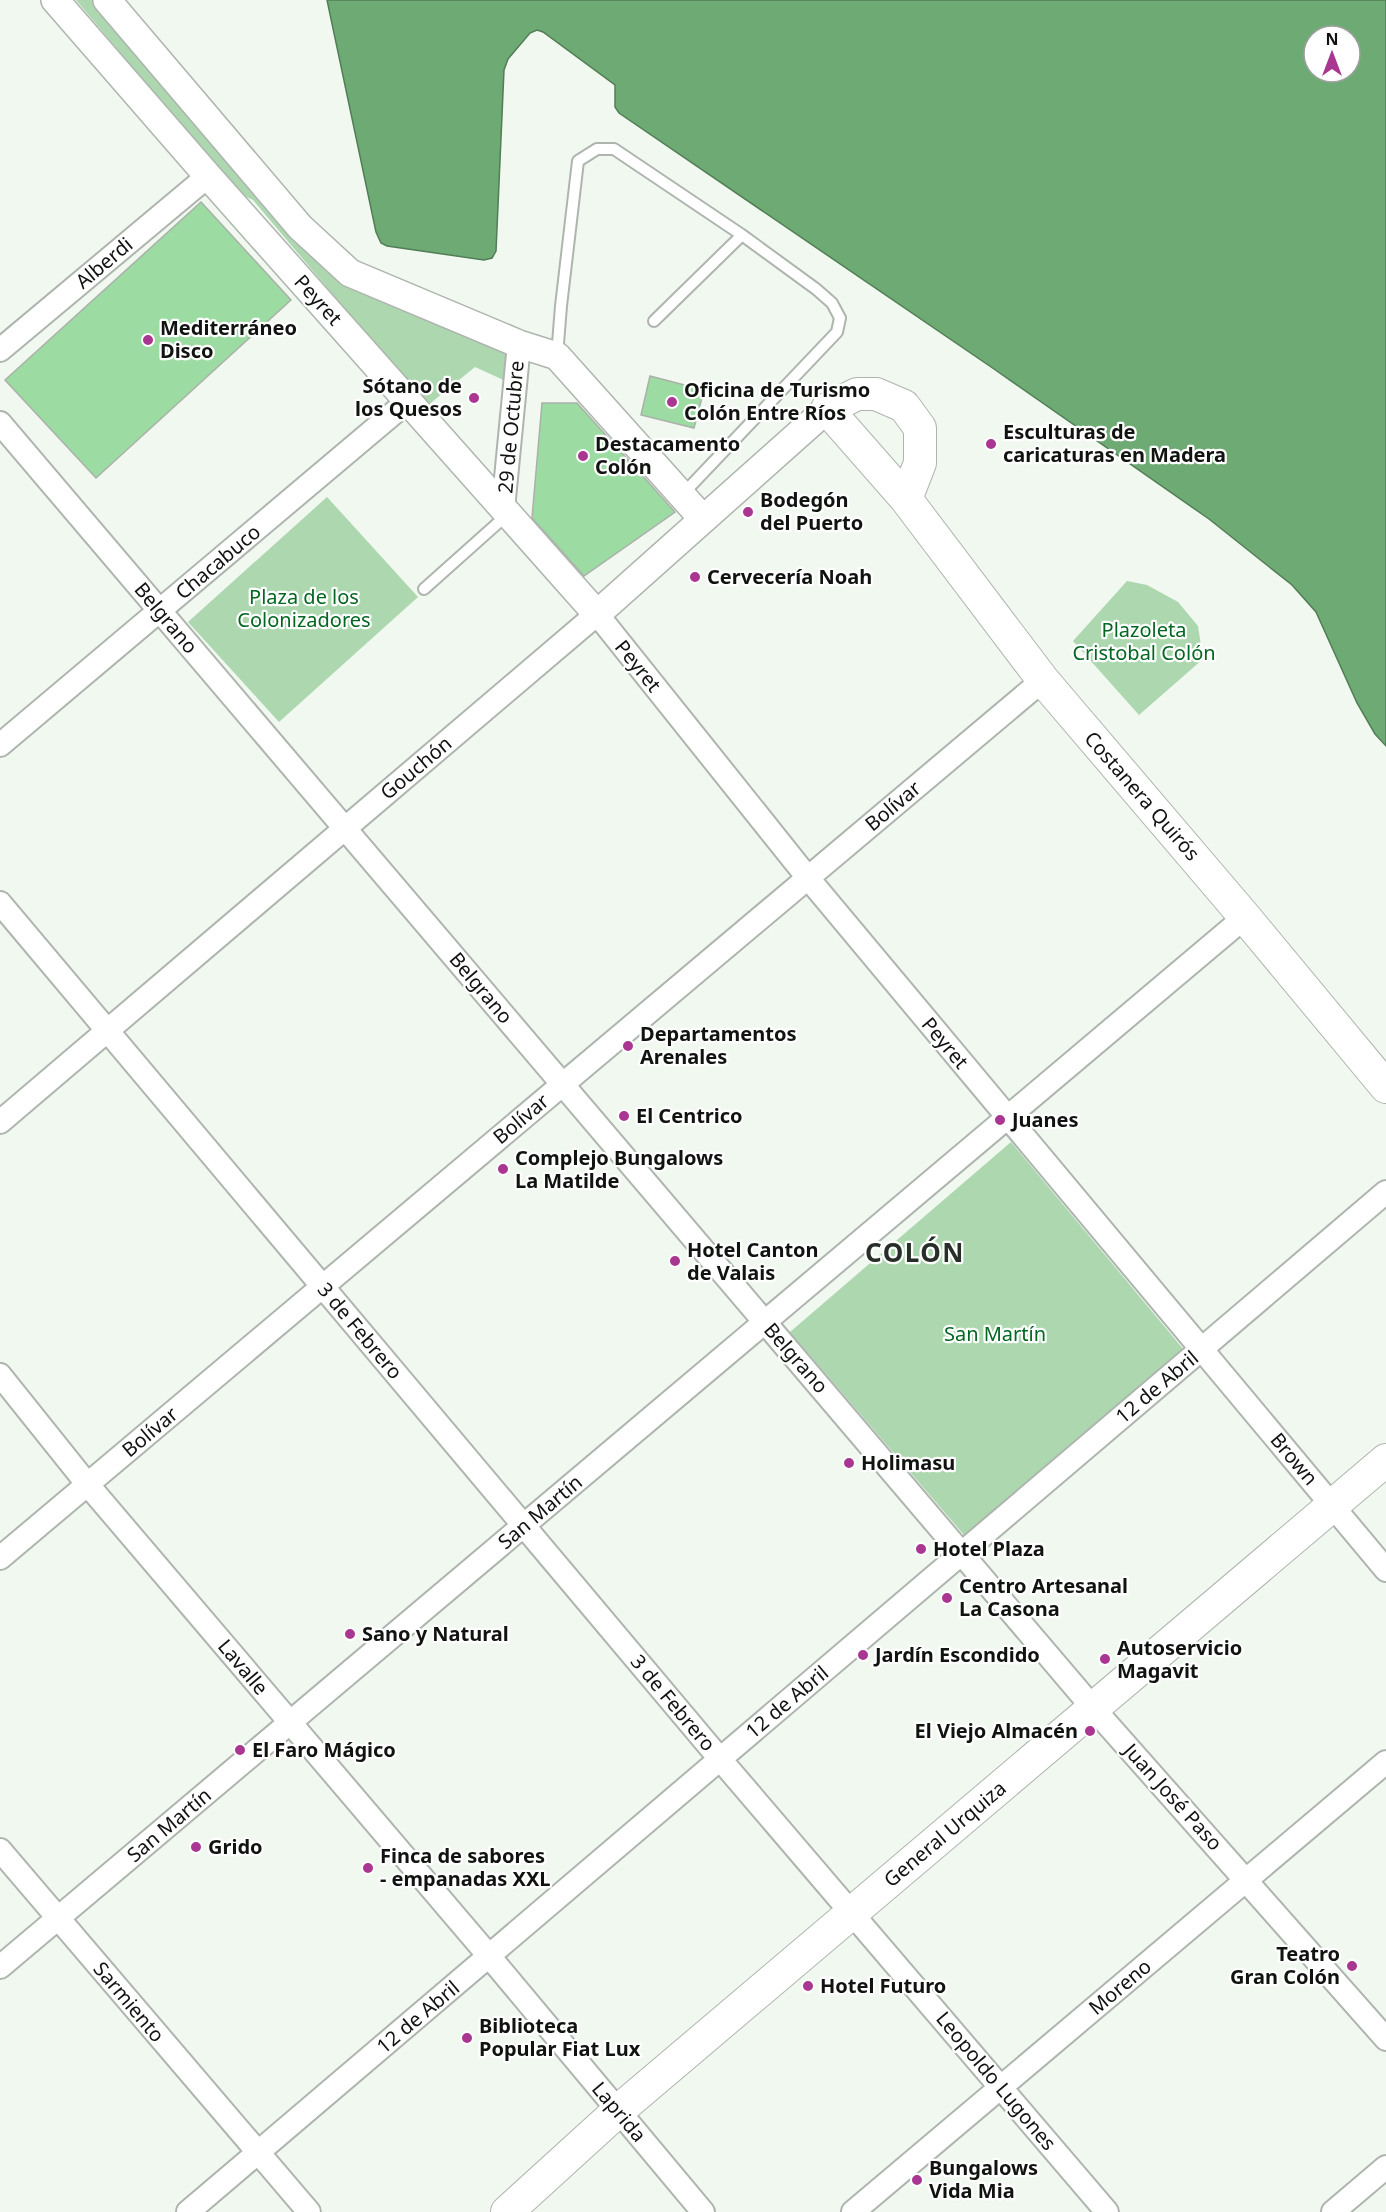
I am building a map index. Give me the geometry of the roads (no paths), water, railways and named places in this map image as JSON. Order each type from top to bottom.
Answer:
[{"type":"main road","points":[[827,409],[857,394],[876,394],[904,406],[920,428],[920,463],[906,499]]},
{"type":"main road","name":"Costanera Quirós","points":[[827,409],[906,499],[1043,680],[1386,1087]]},
{"type":"main road","name":"General Urquiza","points":[[507,2212],[618,2111],[1386,1460]]},
{"type":"street","name":"Peyret","points":[[56,0],[208,176],[597,614],[808,878],[1202,1349]]},
{"type":"street","name":"Peyret","points":[[107,0],[300,227],[350,273],[519,344],[557,356]]},
{"type":"street","name":"Alberdi","points":[[0,350],[208,176]]},
{"type":"street","name":"29 de Octubre","points":[[506,512],[519,344]]},
{"type":"street","points":[[557,356],[703,519]]},
{"type":"street","name":"Chacabuco","points":[[0,745],[408,401]]},
{"type":"street","name":"Gouchón","points":[[0,1122],[597,614],[827,409]]},
{"type":"street","name":"Belgrano","points":[[0,423],[963,1552]]},
{"type":"street","name":"Bolívar","points":[[0,1558],[1043,680]]},
{"type":"street","name":"3 de Febrero","points":[[0,903],[720,1759]]},
{"type":"street","name":"San Martín","points":[[0,1967],[1245,917]]},
{"type":"street","name":"12 de Abril","points":[[189,2212],[1386,1192]]},
{"type":"street","name":"Brown","points":[[1202,1349],[1386,1570]]},
{"type":"street","name":"Lavalle","points":[[0,1375],[88,1485],[489,1956]]},
{"type":"street","name":"Juan José Paso","points":[[963,1552],[1093,1708],[1386,2039]]},
{"type":"street","name":"Leopoldo Lugones","points":[[720,1759],[1107,2212]]},
{"type":"street","name":"Moreno","points":[[853,2212],[1386,1762]]},
{"type":"street","name":"Sarmiento","points":[[0,1850],[309,2212]]},
{"type":"street","name":"Laprida","points":[[489,1956],[703,2212]]},
{"type":"street","points":[[1333,2212],[1386,2167]]},
{"type":"lane","points":[[557,356],[578,161],[597,149],[614,149],[742,235],[832,303],[840,318],[837,332],[682,495]]},
{"type":"lane","points":[[654,321],[742,235]]},
{"type":"lane","points":[[424,589],[506,512]]},
{"type":"place","name":"Mediterráneo Disco","points":[[148,340]]},
{"type":"place","name":"Sótano de los Quesos","points":[[474,398]]},
{"type":"place","name":"Oficina de Turismo Colón Entre Ríos","points":[[672,402]]},
{"type":"place","name":"Esculturas de caricaturas en Madera","points":[[991,444]]},
{"type":"place","name":"Destacamento Colón","points":[[583,456]]},
{"type":"place","name":"Bodegón del Puerto","points":[[748,512]]},
{"type":"place","name":"Cervecería Noah","points":[[695,577]]},
{"type":"place","name":"Departamentos Arenales","points":[[628,1046]]},
{"type":"place","name":"El Centrico","points":[[624,1116]]},
{"type":"place","name":"Juanes","points":[[1000,1120]]},
{"type":"place","name":"Complejo Bungalows La Matilde","points":[[503,1169]]},
{"type":"place","name":"Hotel Canton de Valais","points":[[675,1261]]},
{"type":"place","name":"Holimasu","points":[[849,1463]]},
{"type":"place","name":"Hotel Plaza","points":[[921,1549]]},
{"type":"place","name":"Centro Artesanal La Casona","points":[[947,1598]]},
{"type":"place","name":"Sano y Natural","points":[[350,1634]]},
{"type":"place","name":"Jardín Escondido","points":[[863,1655]]},
{"type":"place","name":"Autoservicio Magavit","points":[[1105,1659]]},
{"type":"place","name":"El Viejo Almacén","points":[[1090,1731]]},
{"type":"place","name":"El Faro Mágico","points":[[240,1750]]},
{"type":"place","name":"Grido","points":[[196,1847]]},
{"type":"place","name":"Finca de sabores - empanadas XXL","points":[[368,1868]]},
{"type":"place","name":"Teatro Gran Colón","points":[[1352,1966]]},
{"type":"place","name":"Hotel Futuro","points":[[808,1986]]},
{"type":"place","name":"Biblioteca Popular Fiat Lux","points":[[467,2038]]},
{"type":"place","name":"Bungalows Vida Mia","points":[[917,2180]]},
{"type":"district","name":"COLÓN","points":[[915,1253]]},
{"type":"park label","name":"Plaza de los Colonizadores","points":[[304,608]]},
{"type":"park label","name":"Plazoleta Cristobal Colón","points":[[1144,642]]}]
